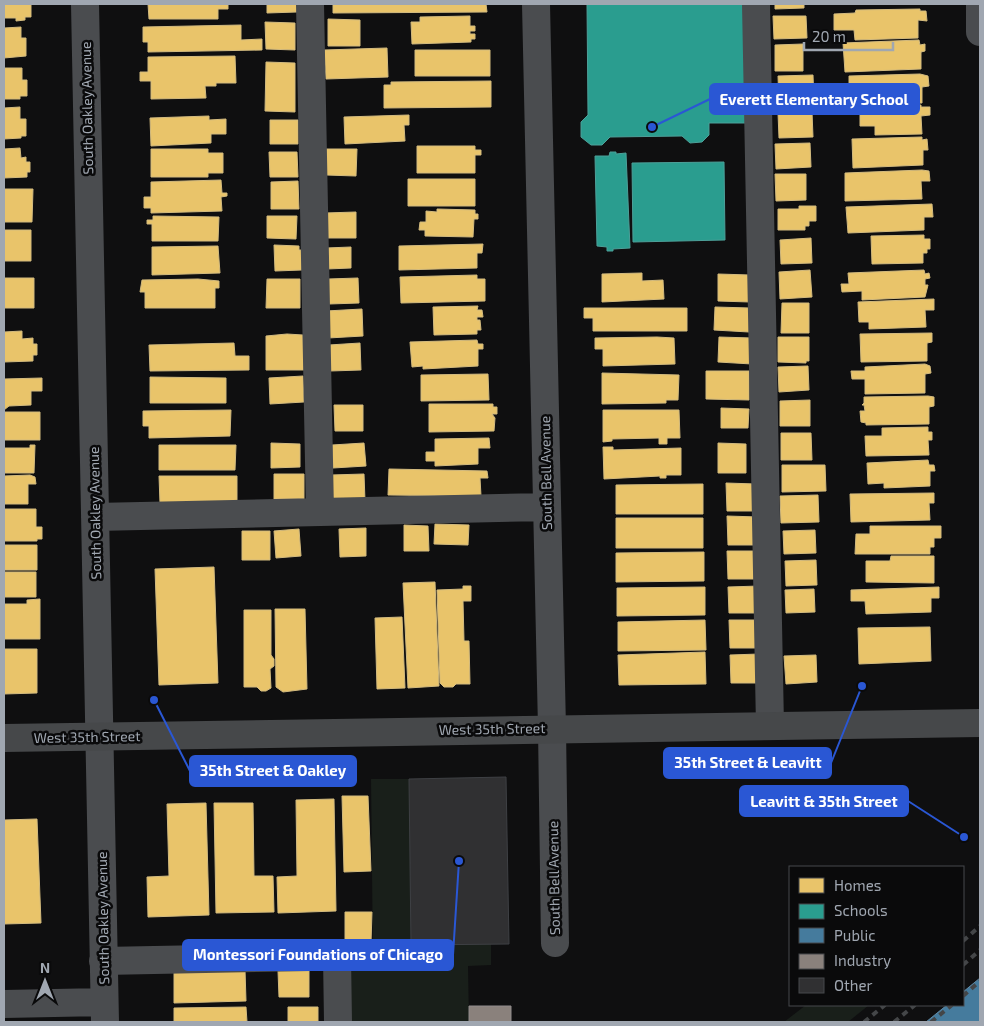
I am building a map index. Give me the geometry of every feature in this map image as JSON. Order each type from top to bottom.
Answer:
[{"type":"main road","name":"West 35th Street","points":[[4,738],[552,728],[980,723]]},
{"type":"street","name":"South Oakley Avenue","points":[[84,4],[104,1012]]},
{"type":"street","points":[[310,4],[320,512]]},
{"type":"street","name":"South Bell Avenue","points":[[536,4],[552,728],[554,942]]},
{"type":"street","points":[[756,4],[770,726]]},
{"type":"street","points":[[980,4],[980,32]]},
{"type":"street","points":[[95,517],[547,507]]},
{"type":"street","points":[[337,956],[338,1022]]},
{"type":"street","points":[[104,961],[364,956]]},
{"type":"street","points":[[4,1004],[104,1012]]},
{"type":"shaded area","points":[[371,779],[409,779],[411,945],[491,944],[491,965],[468,966],[469,1022],[344,1022],[344,965],[373,964]]},
{"type":"shaded area","points":[[805,1006],[868,1006],[848,1022],[784,1022]]},
{"type":"building: Homes","points":[[4,4],[31,4],[31,17],[25,17],[25,20],[16,21],[16,18],[4,18]]},
{"type":"building: Homes","points":[[148,4],[228,4],[228,9],[218,9],[218,19],[149,19]]},
{"type":"building: Homes","points":[[267,4],[297,4],[297,12],[267,13]]},
{"type":"building: Homes","points":[[333,4],[486,4],[487,12],[333,13]]},
{"type":"building: Homes","points":[[775,4],[804,4],[804,8],[775,9]]},
{"type":"building: Homes","points":[[920,9],[920,11],[926,11],[927,21],[918,20],[918,38],[855,40],[854,30],[834,30],[834,14],[855,13],[856,10]]},
{"type":"building: Homes","points":[[470,16],[470,26],[475,26],[475,31],[470,31],[470,34],[475,34],[475,39],[471,39],[471,42],[412,44],[411,22],[420,22],[420,17]]},
{"type":"building: Homes","points":[[773,16],[806,16],[807,38],[774,39]]},
{"type":"building: Homes","points":[[328,19],[360,20],[360,46],[328,46]]},
{"type":"building: Homes","points":[[265,22],[295,23],[295,50],[266,49]]},
{"type":"building: Homes","points":[[241,25],[241,40],[262,39],[262,50],[148,52],[148,42],[143,42],[143,27]]},
{"type":"building: Homes","points":[[21,27],[21,38],[26,38],[26,56],[4,58],[4,28]]},
{"type":"building: Homes","points":[[919,40],[920,45],[925,44],[925,51],[921,52],[921,69],[845,72],[843,43]]},
{"type":"building: Homes","points":[[803,44],[803,71],[775,71],[775,45]]},
{"type":"building: Homes","points":[[387,48],[388,77],[326,79],[324,50]]},
{"type":"building: Homes","points":[[415,50],[490,50],[490,76],[415,76]]},
{"type":"building: Homes","points":[[235,56],[236,83],[216,83],[216,86],[205,86],[206,98],[151,99],[151,81],[140,81],[140,72],[148,72],[148,57]]},
{"type":"building: Homes","points":[[266,62],[295,63],[295,112],[265,111]]},
{"type":"building: Homes","points":[[4,68],[22,68],[22,80],[27,80],[27,96],[20,96],[20,99],[4,99]]},
{"type":"building: Homes","points":[[920,74],[928,76],[929,86],[922,87],[922,103],[875,104],[875,95],[849,95],[849,76]]},
{"type":"building: Homes","points":[[813,75],[814,102],[779,103],[778,76]]},
{"type":"building: Homes","points":[[491,81],[491,107],[384,108],[384,85],[391,85],[391,82]]},
{"type":"building: Homes","points":[[875,105],[921,105],[921,107],[930,107],[930,115],[921,116],[922,134],[875,135],[875,126],[860,126],[860,109],[875,109]]},
{"type":"building: Homes","points":[[20,107],[20,119],[26,119],[26,136],[4,139],[4,108]]},
{"type":"building: Homes","points":[[812,112],[813,137],[779,138],[778,113]]},
{"type":"building: Homes","points":[[409,115],[409,125],[404,125],[405,141],[345,144],[344,117]]},
{"type":"building: Homes","points":[[209,116],[209,120],[226,119],[226,134],[211,134],[211,143],[151,146],[150,118]]},
{"type":"building: Homes","points":[[270,120],[298,120],[298,144],[270,144]]},
{"type":"building: Homes","points":[[922,137],[922,140],[927,139],[928,150],[923,150],[923,165],[853,168],[852,139]]},
{"type":"building: Homes","points":[[810,143],[811,167],[776,169],[775,144]]},
{"type":"building: Homes","points":[[417,146],[475,146],[475,150],[481,150],[481,155],[475,155],[475,173],[417,173]]},
{"type":"building: Homes","points":[[20,148],[21,158],[26,157],[26,162],[30,162],[30,172],[27,172],[27,177],[4,178],[4,149]]},
{"type":"building: Homes","points":[[151,149],[208,149],[208,153],[223,153],[223,173],[208,173],[208,177],[151,177]]},
{"type":"building: Homes","points":[[326,149],[357,149],[356,176],[326,175]]},
{"type":"building: Homes","points":[[269,152],[297,152],[298,177],[270,177]]},
{"type":"building: Homes","points":[[929,171],[930,181],[921,181],[922,199],[845,201],[845,173]]},
{"type":"building: Homes","points":[[775,174],[806,174],[806,200],[776,201]]},
{"type":"building: Homes","points":[[408,179],[475,179],[475,206],[408,206]]},
{"type":"building: Homes","points":[[221,180],[222,193],[227,193],[227,196],[221,197],[222,211],[151,213],[151,208],[144,208],[144,197],[151,197],[151,182]]},
{"type":"building: Homes","points":[[298,181],[299,209],[271,209],[271,182]]},
{"type":"building: Homes","points":[[4,189],[33,189],[32,222],[4,222]]},
{"type":"building: Homes","points":[[932,204],[933,217],[924,217],[924,230],[848,233],[846,207]]},
{"type":"building: Homes","points":[[799,206],[816,206],[816,221],[809,221],[809,226],[805,226],[805,230],[778,230],[778,209],[799,209]]},
{"type":"building: Homes","points":[[437,209],[475,210],[475,214],[478,214],[478,219],[474,219],[473,237],[425,236],[425,230],[419,230],[420,222],[426,222],[426,211],[437,212]]},
{"type":"building: Homes","points":[[356,212],[356,238],[326,238],[325,213]]},
{"type":"building: Homes","points":[[153,216],[219,217],[218,241],[152,241],[152,224],[147,224],[147,220],[153,220]]},
{"type":"building: Homes","points":[[267,216],[297,216],[296,239],[267,238]]},
{"type":"building: Homes","points":[[4,230],[31,230],[31,261],[4,261]]},
{"type":"building: Homes","points":[[924,235],[924,239],[930,239],[930,249],[927,249],[927,253],[923,253],[923,263],[872,264],[871,236]]},
{"type":"building: Homes","points":[[811,238],[812,263],[781,264],[780,240]]},
{"type":"building: Homes","points":[[483,244],[482,253],[477,253],[477,268],[399,270],[399,246]]},
{"type":"building: Homes","points":[[274,245],[299,246],[299,250],[302,250],[302,270],[275,271]]},
{"type":"building: Homes","points":[[218,246],[220,273],[152,275],[152,247]]},
{"type":"building: Homes","points":[[351,247],[351,268],[327,269],[326,248]]},
{"type":"building: Homes","points":[[810,270],[812,297],[780,299],[779,272]]},
{"type":"building: Homes","points":[[924,270],[925,274],[929,273],[930,278],[925,279],[925,285],[928,285],[925,297],[862,300],[862,291],[842,292],[841,284],[849,284],[848,273]]},
{"type":"building: Homes","points":[[642,273],[642,281],[663,280],[664,299],[602,302],[602,274]]},
{"type":"building: Homes","points":[[718,274],[750,275],[750,302],[718,301]]},
{"type":"building: Homes","points":[[477,275],[477,279],[485,279],[485,301],[401,303],[400,277]]},
{"type":"building: Homes","points":[[4,278],[34,278],[34,308],[4,308]]},
{"type":"building: Homes","points":[[358,278],[359,303],[329,304],[328,279]]},
{"type":"building: Homes","points":[[198,279],[219,281],[219,288],[215,288],[215,308],[145,308],[145,292],[140,292],[142,280]]},
{"type":"building: Homes","points":[[267,279],[300,279],[300,308],[266,308]]},
{"type":"building: Homes","points":[[934,299],[934,310],[925,310],[926,327],[869,329],[869,322],[859,322],[858,302]]},
{"type":"building: Homes","points":[[782,303],[809,303],[809,333],[781,333]]},
{"type":"building: Homes","points":[[478,306],[477,310],[482,310],[483,317],[477,317],[477,320],[480,320],[481,330],[477,330],[477,334],[434,335],[433,307]]},
{"type":"building: Homes","points":[[715,307],[750,308],[749,332],[714,330]]},
{"type":"building: Homes","points":[[584,308],[687,308],[687,331],[593,331],[593,318],[584,318]]},
{"type":"building: Homes","points":[[362,309],[363,336],[328,338],[326,311]]},
{"type":"building: Homes","points":[[22,331],[22,339],[33,338],[33,344],[37,344],[37,355],[33,355],[33,361],[4,362],[4,332]]},
{"type":"building: Homes","points":[[932,333],[932,342],[927,343],[927,361],[861,362],[860,334]]},
{"type":"building: Homes","points":[[303,335],[304,370],[266,370],[266,336]]},
{"type":"building: Homes","points":[[719,337],[752,338],[752,364],[718,362]]},
{"type":"building: Homes","points":[[778,337],[809,337],[809,361],[806,361],[806,363],[778,362]]},
{"type":"building: Homes","points":[[595,338],[674,338],[675,364],[603,366],[603,349],[595,349]]},
{"type":"building: Homes","points":[[477,340],[478,344],[483,344],[483,349],[478,349],[478,366],[423,369],[423,366],[412,367],[410,342]]},
{"type":"building: Homes","points":[[234,343],[235,356],[249,356],[249,370],[150,371],[149,345]]},
{"type":"building: Homes","points":[[360,343],[361,370],[330,371],[329,345]]},
{"type":"building: Homes","points":[[925,364],[930,366],[931,373],[925,374],[925,393],[865,394],[865,379],[852,379],[851,371],[865,371],[865,367]]},
{"type":"building: Homes","points":[[808,366],[809,390],[779,392],[778,367]]},
{"type":"building: Homes","points":[[706,371],[749,371],[749,400],[706,399]]},
{"type":"building: Homes","points":[[602,373],[679,375],[678,400],[666,400],[666,403],[602,404]]},
{"type":"building: Homes","points":[[488,374],[489,400],[421,401],[421,375]]},
{"type":"building: Homes","points":[[303,376],[304,402],[270,404],[269,378]]},
{"type":"building: Homes","points":[[150,377],[226,378],[226,403],[150,403]]},
{"type":"building: Homes","points":[[42,378],[42,391],[31,391],[31,405],[9,406],[4,410],[4,379]]},
{"type":"building: Homes","points":[[864,397],[934,397],[934,406],[929,407],[929,424],[866,425],[866,423],[861,422],[860,411],[865,411],[864,405],[862,405]]},
{"type":"building: Homes","points":[[810,400],[810,426],[780,426],[780,401]]},
{"type":"building: Homes","points":[[429,404],[493,404],[493,407],[497,407],[497,414],[492,414],[495,418],[494,431],[429,432]]},
{"type":"building: Homes","points":[[334,405],[363,405],[363,431],[335,431]]},
{"type":"building: Homes","points":[[721,408],[749,409],[748,428],[721,428]]},
{"type":"building: Homes","points":[[231,410],[230,436],[149,438],[149,426],[143,426],[143,411]]},
{"type":"building: Homes","points":[[603,410],[679,410],[680,438],[667,438],[667,444],[659,444],[659,438],[612,439],[612,441],[603,442]]},
{"type":"building: Homes","points":[[4,412],[40,412],[40,440],[4,440]]},
{"type":"building: Homes","points":[[928,427],[928,432],[932,432],[932,440],[928,440],[929,455],[866,456],[865,436],[882,436],[882,428]]},
{"type":"building: Homes","points":[[781,433],[811,433],[812,460],[781,460]]},
{"type":"building: Homes","points":[[489,438],[490,448],[478,448],[478,464],[435,466],[435,461],[426,461],[426,452],[435,452],[435,439]]},
{"type":"building: Homes","points":[[271,443],[300,444],[300,467],[271,468]]},
{"type":"building: Homes","points":[[364,443],[366,466],[333,468],[332,445]]},
{"type":"building: Homes","points":[[718,443],[746,444],[746,473],[718,473]]},
{"type":"building: Homes","points":[[30,445],[35,445],[34,473],[4,473],[4,448],[30,448]]},
{"type":"building: Homes","points":[[159,445],[236,445],[235,470],[159,470]]},
{"type":"building: Homes","points":[[603,447],[613,447],[613,450],[681,448],[681,475],[666,475],[666,478],[660,478],[660,476],[604,479]]},
{"type":"building: Homes","points":[[928,460],[929,465],[934,465],[935,471],[930,471],[930,486],[884,488],[884,483],[868,484],[867,463]]},
{"type":"building: Homes","points":[[782,465],[825,465],[826,491],[782,492]]},
{"type":"building: Homes","points":[[389,469],[487,471],[488,478],[480,478],[481,496],[388,495]]},
{"type":"building: Homes","points":[[274,474],[304,474],[304,499],[274,499]]},
{"type":"building: Homes","points":[[364,474],[365,501],[333,503],[331,475]]},
{"type":"building: Homes","points":[[30,475],[35,477],[36,484],[28,484],[28,504],[4,504],[4,476]]},
{"type":"building: Homes","points":[[159,476],[237,476],[237,502],[160,503]]},
{"type":"building: Homes","points":[[726,483],[756,484],[757,511],[727,511]]},
{"type":"building: Homes","points":[[703,484],[703,514],[616,514],[616,485]]},
{"type":"building: Homes","points":[[934,493],[934,503],[929,503],[930,520],[851,522],[850,494]]},
{"type":"building: Homes","points":[[818,495],[819,522],[781,523],[780,496]]},
{"type":"building: Homes","points":[[4,509],[36,509],[36,527],[42,527],[42,539],[37,539],[37,541],[4,541]]},
{"type":"building: Homes","points":[[727,516],[758,517],[759,545],[728,545]]},
{"type":"building: Homes","points":[[616,518],[703,518],[703,548],[616,548]]},
{"type":"building: Homes","points":[[435,524],[469,525],[468,545],[434,544]]},
{"type":"building: Homes","points":[[404,525],[428,526],[429,551],[404,551]]},
{"type":"building: Homes","points":[[870,526],[941,526],[941,538],[934,538],[934,547],[930,547],[930,554],[855,554],[856,534],[870,534]]},
{"type":"building: Homes","points":[[366,528],[366,556],[340,557],[339,529]]},
{"type":"building: Homes","points":[[299,529],[301,556],[276,558],[274,531]]},
{"type":"building: Homes","points":[[815,530],[816,553],[784,554],[783,531]]},
{"type":"building: Homes","points":[[242,531],[270,531],[270,560],[242,560]]},
{"type":"building: Homes","points":[[4,545],[37,545],[37,570],[4,570]]},
{"type":"building: Homes","points":[[727,551],[758,551],[759,579],[728,579]]},
{"type":"building: Homes","points":[[704,552],[704,581],[616,582],[616,553]]},
{"type":"building: Homes","points":[[891,556],[934,556],[934,583],[866,582],[866,561],[890,561]]},
{"type":"building: Homes","points":[[816,560],[817,585],[786,586],[785,561]]},
{"type":"building: Homes","points":[[214,567],[218,683],[159,685],[155,569]]},
{"type":"building: Homes","points":[[4,572],[36,572],[36,597],[4,597]]},
{"type":"building: Homes","points":[[435,582],[439,686],[408,688],[403,583]]},
{"type":"building: Homes","points":[[463,586],[471,586],[471,601],[463,601],[464,641],[469,641],[470,684],[456,684],[453,687],[444,687],[440,683],[437,590],[463,589]]},
{"type":"building: Homes","points":[[759,586],[760,613],[729,613],[728,587]]},
{"type":"building: Homes","points":[[705,587],[705,615],[617,616],[617,588]]},
{"type":"building: Homes","points":[[939,587],[939,598],[931,598],[931,612],[866,614],[865,601],[851,601],[851,590]]},
{"type":"building: Homes","points":[[814,589],[815,612],[786,613],[785,590]]},
{"type":"building: Homes","points":[[40,599],[40,639],[4,639],[4,604],[27,604],[27,600]]},
{"type":"building: Homes","points":[[275,609],[305,609],[307,689],[283,692],[276,687]]},
{"type":"building: Homes","points":[[244,610],[271,610],[271,655],[274,659],[274,666],[270,669],[271,688],[266,691],[261,691],[257,687],[244,687]]},
{"type":"building: Homes","points":[[402,617],[405,688],[377,689],[375,618]]},
{"type":"building: Homes","points":[[705,620],[706,650],[618,651],[618,622]]},
{"type":"building: Homes","points":[[729,620],[760,620],[760,648],[730,648]]},
{"type":"building: Homes","points":[[930,627],[931,661],[859,664],[858,628]]},
{"type":"building: Homes","points":[[4,649],[37,649],[37,693],[4,694]]},
{"type":"building: Homes","points":[[705,652],[706,684],[619,685],[618,655]]},
{"type":"building: Homes","points":[[759,654],[759,683],[731,683],[730,655]]},
{"type":"building: Homes","points":[[816,655],[817,682],[786,684],[784,656]]},
{"type":"building: Homes","points":[[342,796],[368,796],[371,871],[344,872]]},
{"type":"building: Homes","points":[[334,799],[336,911],[278,913],[277,877],[297,876],[296,800]]},
{"type":"building: Homes","points":[[206,803],[209,915],[148,917],[147,877],[169,876],[167,804]]},
{"type":"building: Homes","points":[[214,803],[253,803],[254,876],[273,876],[274,912],[216,913]]},
{"type":"building: Homes","points":[[37,819],[41,923],[4,924],[4,820]]},
{"type":"building: Homes","points":[[345,912],[372,912],[371,943],[345,943]]},
{"type":"building: Homes","points":[[245,970],[246,1001],[174,1003],[174,972]]},
{"type":"building: Homes","points":[[278,971],[309,971],[309,997],[279,997]]},
{"type":"building: Homes","points":[[246,1007],[247,1022],[174,1022],[174,1008]]},
{"type":"building: Homes","points":[[288,1007],[318,1007],[318,1022],[288,1022]]},
{"type":"building: Schools","points":[[587,4],[745,4],[747,123],[709,123],[709,135],[702,142],[690,143],[682,136],[610,137],[602,145],[591,145],[581,137],[581,122],[588,115]]},
{"type":"building: Schools","points":[[610,152],[616,152],[616,154],[626,153],[630,248],[607,251],[607,247],[597,246],[595,156],[609,156]]},
{"type":"building: Schools","points":[[724,162],[725,240],[633,242],[632,163]]},
{"type":"building: Public","points":[[980,978],[980,1022],[926,1022],[946,1006],[964,1006],[964,991]]},
{"type":"building: Industry","points":[[469,1006],[511,1006],[511,1022],[469,1022]]},
{"type":"building: Other","points":[[506,777],[509,944],[411,945],[409,779]]},
{"type":"railway","points":[[964,940],[980,926]]},
{"type":"railway","points":[[964,964],[980,950]]},
{"type":"railway","points":[[964,995],[980,981]]},
{"type":"railway","points":[[864,1022],[884,1006]]},
{"type":"railway","points":[[894,1022],[914,1006]]},
{"type":"railway","points":[[931,1022],[951,1006]]},
{"type":"place","name":"Everett Elementary School","points":[[652,127]]},
{"type":"place","name":"35th Street & Leavitt","points":[[862,686]]},
{"type":"place","name":"35th Street & Oakley","points":[[154,700]]},
{"type":"place","name":"Leavitt & 35th Street","points":[[964,837]]},
{"type":"place","name":"Montessori Foundations of Chicago","points":[[459,861]]}]
